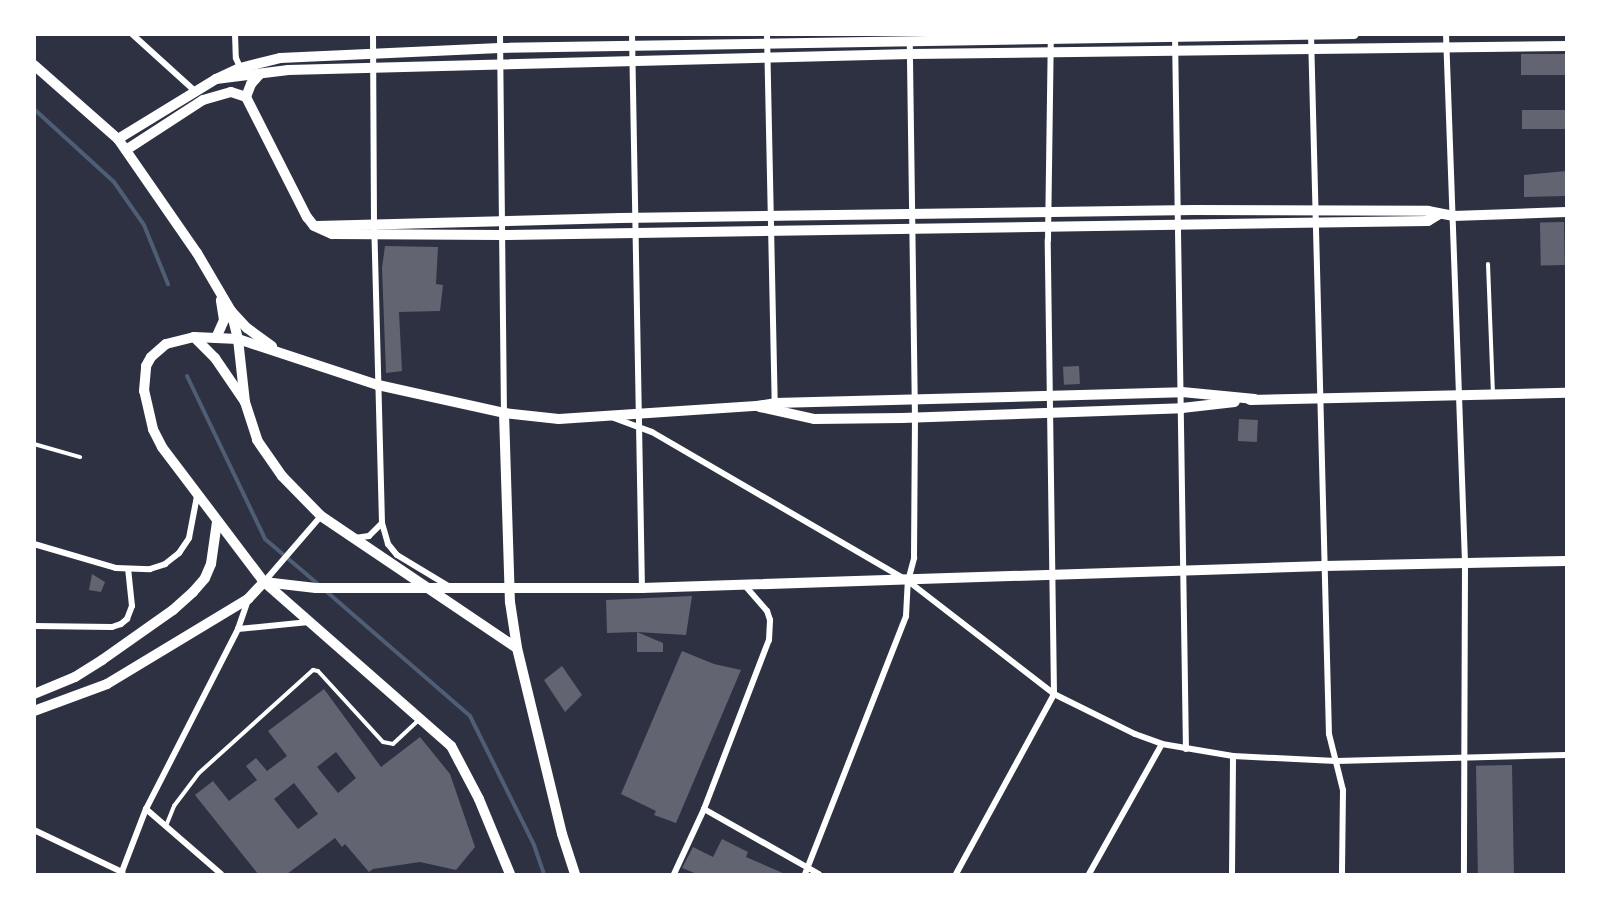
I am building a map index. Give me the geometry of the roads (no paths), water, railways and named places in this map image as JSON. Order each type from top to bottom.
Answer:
[{"type":"street","points":[[132,34],[204,100]]},
{"type":"street","points":[[235,34],[241,73]]},
{"type":"street","points":[[373,34],[374,235],[382,523],[388,544],[397,555],[453,589]]},
{"type":"street","points":[[500,34],[508,589],[517,648],[562,834],[575,874]]},
{"type":"street","points":[[632,34],[634,218],[641,427],[642,588]]},
{"type":"street","points":[[118,139],[216,79],[241,73],[280,58],[500,48],[632,47],[851,38],[910,41],[1051,36],[1354,34]]},
{"type":"street","points":[[1446,34],[1461,397],[1465,562],[1464,874]]},
{"type":"street","points":[[1311,35],[1329,734],[1343,790],[1342,874]]},
{"type":"street","points":[[956,874],[1054,694],[1048,225],[1051,36]]},
{"type":"street","points":[[1175,36],[1186,749]]},
{"type":"street","points":[[851,38],[851,56]]},
{"type":"street","points":[[767,40],[775,403]]},
{"type":"street","points":[[807,871],[906,615],[908,581],[914,558],[915,400],[910,41]]},
{"type":"street","points":[[241,73],[910,54],[1566,46]]},
{"type":"street","points":[[36,69],[118,139],[197,253],[220,296],[231,311],[246,328],[290,357]]},
{"type":"street","points":[[246,97],[251,84],[260,74]]},
{"type":"street","points":[[126,150],[204,100],[231,92],[246,97],[307,217],[314,226],[332,234],[502,235],[1428,221],[1438,215]]},
{"type":"street","points":[[314,226],[501,220],[913,216],[1179,210],[1428,211],[1438,215],[1453,216],[1566,212]]},
{"type":"street","points":[[216,338],[224,320],[220,296]]},
{"type":"street","points":[[231,311],[238,339],[245,402],[257,440],[267,457],[321,516],[432,588],[517,648]]},
{"type":"street","points":[[510,874],[462,763],[451,746],[264,582],[162,447],[153,429],[144,391],[146,366],[151,357],[166,344],[194,337],[238,339],[378,385],[504,413],[559,419],[775,403],[1182,392],[1255,399]]},
{"type":"street","points":[[194,337],[223,368],[245,402]]},
{"type":"street","points":[[757,406],[814,419],[915,418],[1182,408],[1255,399],[1461,397],[1566,393]]},
{"type":"street","points":[[606,415],[641,427],[908,581],[1054,694],[1135,734],[1162,744],[1233,756],[1336,761],[1566,755]]},
{"type":"street","points":[[34,544],[102,564],[128,569],[150,569],[165,564],[179,554],[194,525],[197,496]]},
{"type":"street","points":[[34,711],[107,684],[248,599],[321,516]]},
{"type":"street","points":[[34,694],[75,677],[102,660],[172,610],[193,592],[205,578],[211,564],[217,522]]},
{"type":"street","points":[[354,538],[369,536],[382,523]]},
{"type":"street","points":[[264,582],[315,588],[642,588],[1324,566],[1566,561]]},
{"type":"street","points":[[34,626],[112,627],[127,619],[132,606],[128,569]]},
{"type":"street","points":[[674,874],[704,809],[769,640],[770,620],[766,611],[745,586]]},
{"type":"street","points":[[34,830],[122,874],[146,809],[238,629],[248,599]]},
{"type":"street","points":[[238,629],[311,621]]},
{"type":"street","points":[[1089,874],[1162,744]]},
{"type":"street","points":[[1232,874],[1233,756]]},
{"type":"street","points":[[146,809],[221,874]]},
{"type":"street","points":[[704,809],[807,871],[819,874]]},
{"type":"lane","points":[[1488,264],[1493,395]]},
{"type":"lane","points":[[34,444],[80,457]]},
{"type":"lane","points":[[166,826],[174,806],[199,773],[313,670],[318,671],[383,742],[393,744],[420,719]]},
{"type":"waterway","points":[[34,109],[114,182],[144,225],[168,284]]},
{"type":"waterway","points":[[187,376],[265,539],[319,585]]},
{"type":"waterway","points":[[327,592],[470,716],[534,845],[544,874]]}]
